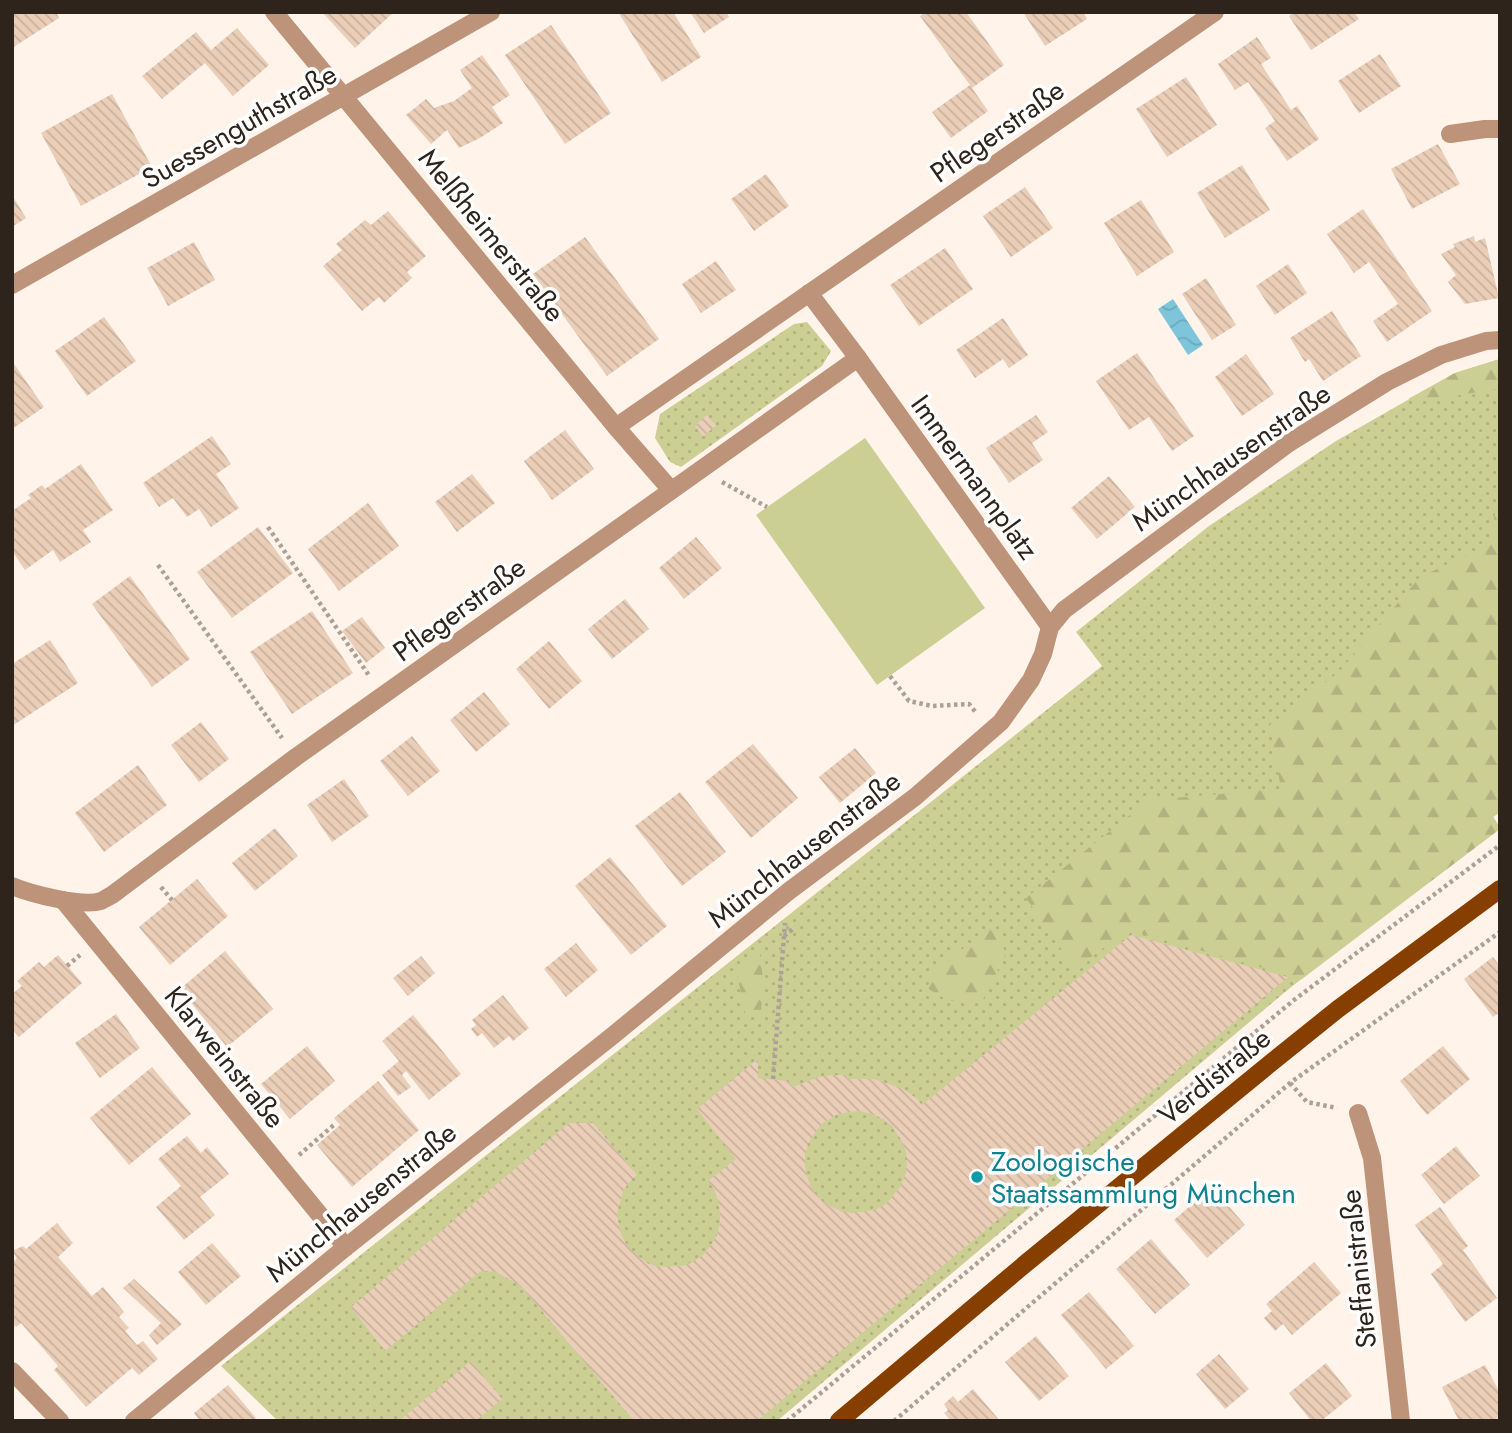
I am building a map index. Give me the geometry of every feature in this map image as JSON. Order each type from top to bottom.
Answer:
[{"type":"main road","name":"Verdistraße","points":[[839,1421],[1025,1264],[1272,1062],[1338,1009],[1500,889]]},
{"type":"street","name":"Melßheimerstraße","points":[[274,12],[671,490]]},
{"type":"street","name":"Suessenguthstraße","points":[[12,285],[491,12]]},
{"type":"street","name":"Pflegerstraße","points":[[616,427],[1215,12]]},
{"type":"street","points":[[1450,134],[1500,129]]},
{"type":"street","points":[[809,293],[858,358]]},
{"type":"street","name":"Münchhausenstraße","points":[[134,1421],[789,891],[915,797],[992,730],[1001,722],[1031,680],[1051,627],[1063,610],[1289,443],[1391,379],[1441,355],[1486,341],[1500,340]]},
{"type":"street","name":"Pflegerstraße","points":[[12,886],[63,900],[101,901],[112,895],[296,757],[858,358]]},
{"type":"street","name":"Immermannplatz","points":[[858,358],[1051,627]]},
{"type":"street","name":"Klarweinstraße","points":[[63,900],[346,1247]]},
{"type":"street","name":"Steffanistraße","points":[[1358,1113],[1372,1158],[1401,1421]]},
{"type":"street","points":[[12,1371],[61,1421]]},
{"type":"path","points":[[700,470],[766,507]]},
{"type":"path","points":[[268,527],[382,696]]},
{"type":"path","points":[[158,565],[296,757]]},
{"type":"path","points":[[890,676],[909,701],[932,706],[969,704],[992,730]]},
{"type":"path","points":[[788,1421],[1294,1000],[1500,845]]},
{"type":"path","points":[[773,1079],[789,891]]},
{"type":"path","points":[[784,937],[794,928]]},
{"type":"path","points":[[894,1421],[1290,1083],[1500,932]]},
{"type":"path","points":[[1290,1083],[1307,1102],[1358,1113]]},
{"type":"path","points":[[283,1169],[335,1124]]},
{"type":"green space","points":[[807,322],[831,351],[822,366],[681,467],[670,462],[655,438],[660,414],[794,324]]},
{"type":"green space","points":[[1500,359],[1500,812],[1493,817],[1500,827],[1285,992],[777,1421],[278,1421],[221,1366],[1102,666],[1076,632],[1209,526],[1336,441],[1455,373]]},
{"type":"green space","points":[[1500,359],[1500,421],[1495,389],[1449,397],[1408,399],[1455,373]]},
{"type":"green space","points":[[865,438],[985,608],[877,685],[756,515]]},
{"type":"green space","points":[[1500,470],[1500,812],[1493,817],[1500,829],[1302,979],[1128,930],[1075,969],[1026,898],[1149,800],[1281,789],[1270,725],[1339,672],[1420,577],[1491,544]]},
{"type":"green space","points":[[994,927],[1006,954],[982,1001],[949,1001],[927,988],[935,968]]},
{"type":"green space","points":[[759,947],[763,978],[761,1014],[746,1017],[737,974]]},
{"type":"water","points":[[1173,299],[1203,345],[1188,355],[1158,309]]},
{"type":"building","points":[[12,12],[56,12],[59,18],[12,48]]},
{"type":"building","points":[[322,12],[394,12],[355,48]]},
{"type":"building","points":[[618,12],[673,12],[701,57],[662,82]]},
{"type":"building","points":[[690,12],[726,12],[729,17],[704,33]]},
{"type":"building","points":[[926,12],[966,12],[1004,65],[972,88],[988,111],[951,138],[932,112],[970,85],[920,16]]},
{"type":"building","points":[[1023,12],[1083,12],[1087,19],[1045,46]]},
{"type":"building","points":[[1295,12],[1354,12],[1359,19],[1311,50],[1289,16]]},
{"type":"building","points":[[551,25],[611,113],[565,144],[505,55]]},
{"type":"building","points":[[237,28],[269,65],[233,96],[205,63],[162,99],[142,76],[196,32],[211,50]]},
{"type":"building","points":[[1257,37],[1271,58],[1261,64],[1291,110],[1297,106],[1319,139],[1287,161],[1265,128],[1275,121],[1248,82],[1235,90],[1218,64]]},
{"type":"building","points":[[1380,54],[1401,86],[1359,113],[1338,81]]},
{"type":"building","points":[[482,55],[510,95],[492,107],[503,123],[459,148],[447,130],[431,144],[406,115],[426,99],[434,108],[454,101],[472,88],[460,70]]},
{"type":"building","points":[[1186,77],[1217,125],[1167,157],[1136,109]]},
{"type":"building","points":[[112,94],[152,167],[81,206],[41,133]]},
{"type":"building","points":[[1438,144],[1460,184],[1412,209],[1391,169]]},
{"type":"building","points":[[1242,165],[1270,210],[1225,238],[1197,193]]},
{"type":"building","points":[[766,174],[789,206],[754,231],[731,199]]},
{"type":"building","points":[[1025,187],[1053,228],[1011,257],[983,216]]},
{"type":"building","points":[[12,195],[26,218],[12,227]]},
{"type":"building","points":[[1141,200],[1174,252],[1137,276],[1104,223]]},
{"type":"building","points":[[1363,209],[1432,311],[1387,342],[1373,321],[1398,304],[1369,262],[1354,273],[1327,234]]},
{"type":"building","points":[[388,211],[426,256],[407,272],[412,278],[384,303],[379,297],[362,311],[323,266],[342,250],[336,244],[365,220],[371,225]]},
{"type":"building","points":[[1474,236],[1475,242],[1485,238],[1499,298],[1465,304],[1448,282],[1456,275],[1441,254],[1455,247],[1453,244]]},
{"type":"building","points":[[585,237],[659,339],[607,376],[533,274]]},
{"type":"building","points":[[194,242],[215,280],[168,306],[147,268]]},
{"type":"building","points":[[945,248],[973,289],[919,326],[890,285]]},
{"type":"building","points":[[716,261],[736,290],[701,313],[682,284]]},
{"type":"building","points":[[1288,264],[1307,293],[1275,315],[1256,286]]},
{"type":"building","points":[[1206,278],[1236,325],[1212,340],[1182,294]]},
{"type":"building","points":[[1332,311],[1361,356],[1323,381],[1309,359],[1305,362],[1290,338]]},
{"type":"building","points":[[104,317],[136,361],[87,396],[55,351]]},
{"type":"building","points":[[1003,318],[1028,355],[1009,368],[1003,359],[975,378],[956,350]]},
{"type":"building","points":[[1137,353],[1194,436],[1172,451],[1149,417],[1129,430],[1096,381]]},
{"type":"building","points":[[1246,354],[1274,394],[1242,416],[1215,377]]},
{"type":"building","points":[[12,361],[44,407],[12,429]]},
{"type":"building","points":[[707,415],[716,426],[703,436],[695,426]]},
{"type":"building","points":[[1036,415],[1048,432],[1032,443],[1043,460],[1009,483],[986,448]]},
{"type":"building","points":[[565,430],[594,469],[552,500],[524,461]]},
{"type":"building","points":[[212,436],[231,464],[216,474],[239,508],[211,527],[199,509],[187,517],[173,498],[159,507],[143,483]]},
{"type":"building","points":[[81,464],[113,510],[83,530],[91,542],[60,562],[53,550],[25,570],[12,551],[12,511],[31,498],[28,495],[42,485],[45,489]]},
{"type":"building","points":[[472,474],[495,503],[457,532],[435,502]]},
{"type":"building","points":[[1109,476],[1135,507],[1097,539],[1071,508]]},
{"type":"building","points":[[368,503],[399,546],[339,591],[308,549]]},
{"type":"building","points":[[258,527],[293,573],[232,618],[197,572]]},
{"type":"building","points":[[696,537],[722,568],[684,599],[659,568]]},
{"type":"building","points":[[130,576],[190,659],[152,687],[92,604]]},
{"type":"building","points":[[625,599],[649,629],[612,659],[588,629]]},
{"type":"building","points":[[312,611],[353,673],[292,714],[250,652]]},
{"type":"building","points":[[362,617],[385,648],[366,663],[342,631]]},
{"type":"building","points":[[50,640],[78,683],[12,726],[12,664]]},
{"type":"building","points":[[549,641],[582,681],[549,709],[516,669]]},
{"type":"building","points":[[484,692],[510,724],[476,752],[450,720]]},
{"type":"building","points":[[201,722],[229,759],[199,782],[171,745]]},
{"type":"building","points":[[412,736],[440,771],[408,796],[380,761]]},
{"type":"building","points":[[753,744],[798,798],[751,838],[705,782]]},
{"type":"building","points":[[855,748],[876,773],[840,803],[819,777]]},
{"type":"building","points":[[138,765],[167,805],[104,852],[75,813]]},
{"type":"building","points":[[344,779],[369,816],[332,842],[307,805]]},
{"type":"building","points":[[680,792],[726,852],[682,886],[635,826]]},
{"type":"building","points":[[275,828],[298,856],[255,891],[232,863]]},
{"type":"building","points":[[610,857],[667,926],[631,955],[575,886]]},
{"type":"building","points":[[197,879],[228,916],[170,965],[139,927]]},
{"type":"building","name":"Zoologische Staatssammlung München","points":[[1131,935],[1288,977],[757,1421],[634,1421],[521,1286],[496,1272],[481,1271],[385,1351],[351,1307],[569,1123],[593,1123],[637,1175],[623,1191],[617,1214],[622,1237],[629,1248],[647,1263],[658,1267],[682,1266],[703,1255],[717,1235],[720,1223],[718,1200],[708,1181],[736,1159],[697,1109],[758,1059],[758,1078],[788,1081],[793,1087],[819,1077],[834,1075],[845,1075],[848,1079],[874,1079],[903,1089],[922,1105]],"holes":[[[860,1111],[872,1114],[892,1126],[902,1141],[906,1152],[905,1175],[901,1186],[886,1204],[875,1210],[852,1213],[841,1211],[820,1199],[812,1189],[805,1167],[808,1144],[823,1123],[836,1115]]]},
{"type":"building","points":[[576,943],[598,970],[566,997],[544,969]]},
{"type":"building","points":[[225,951],[273,1009],[227,1047],[180,989]]},
{"type":"building","points":[[58,955],[82,983],[19,1037],[12,1029],[12,994],[22,986],[17,981],[39,962],[44,967]]},
{"type":"building","points":[[421,956],[435,973],[408,996],[393,978]]},
{"type":"building","points":[[1493,957],[1500,966],[1500,1012],[1493,1017],[1464,979]]},
{"type":"building","points":[[503,995],[529,1028],[513,1041],[509,1036],[494,1048],[482,1033],[477,1037],[471,1029],[476,1025],[472,1020]]},
{"type":"building","points":[[116,1014],[140,1048],[100,1078],[75,1043]]},
{"type":"building","points":[[413,1015],[461,1074],[429,1100],[406,1071],[402,1075],[411,1087],[398,1096],[382,1075],[399,1061],[382,1041]]},
{"type":"building","points":[[307,1046],[335,1081],[290,1119],[261,1084]]},
{"type":"building","points":[[1443,1046],[1470,1079],[1427,1115],[1400,1081]]},
{"type":"building","points":[[152,1067],[191,1114],[129,1165],[90,1118]]},
{"type":"building","points":[[378,1081],[419,1130],[352,1187],[317,1145],[340,1125],[334,1118]]},
{"type":"building","points":[[187,1136],[201,1153],[207,1147],[229,1174],[200,1197],[215,1215],[184,1240],[156,1207],[181,1186],[158,1159]]},
{"type":"building","points":[[1456,1146],[1480,1176],[1444,1204],[1421,1175]]},
{"type":"building","points":[[1212,1187],[1245,1225],[1207,1258],[1174,1220]]},
{"type":"building","points":[[1440,1207],[1468,1246],[1463,1250],[1497,1298],[1465,1322],[1431,1274],[1443,1264],[1415,1225]]},
{"type":"building","points":[[57,1223],[73,1243],[58,1257],[92,1296],[103,1287],[124,1312],[119,1317],[129,1328],[125,1331],[137,1345],[143,1341],[158,1359],[139,1375],[132,1368],[86,1407],[54,1370],[58,1366],[21,1323],[16,1327],[12,1323],[12,1263],[17,1258],[12,1251],[23,1246],[26,1249]]},
{"type":"building","points":[[1151,1239],[1190,1285],[1155,1314],[1116,1269]]},
{"type":"building","points":[[212,1243],[241,1276],[206,1305],[178,1272]]},
{"type":"building","points":[[1314,1262],[1341,1293],[1292,1335],[1283,1324],[1275,1331],[1264,1318],[1272,1311],[1266,1304]]},
{"type":"building","points":[[134,1279],[182,1324],[157,1345],[149,1335],[161,1323],[123,1288]]},
{"type":"building","points":[[1089,1292],[1134,1346],[1106,1369],[1061,1315]]},
{"type":"building","points":[[1036,1336],[1069,1376],[1039,1401],[1005,1362]]},
{"type":"building","points":[[1219,1354],[1249,1389],[1225,1409],[1196,1374]]},
{"type":"building","points":[[471,1361],[502,1399],[476,1421],[399,1421]]},
{"type":"building","points":[[1326,1363],[1352,1396],[1321,1421],[1311,1421],[1289,1393]]},
{"type":"building","points":[[1485,1365],[1500,1393],[1500,1417],[1492,1421],[1459,1421],[1442,1387]]},
{"type":"building","points":[[228,1385],[256,1418],[253,1421],[200,1421],[194,1413]]},
{"type":"building","points":[[973,1389],[1000,1421],[951,1421],[944,1413],[948,1410],[944,1404],[953,1396],[958,1402]]},
{"type":"place","name":"Zoologische Staatssammlung München","points":[[977,1177]]}]
